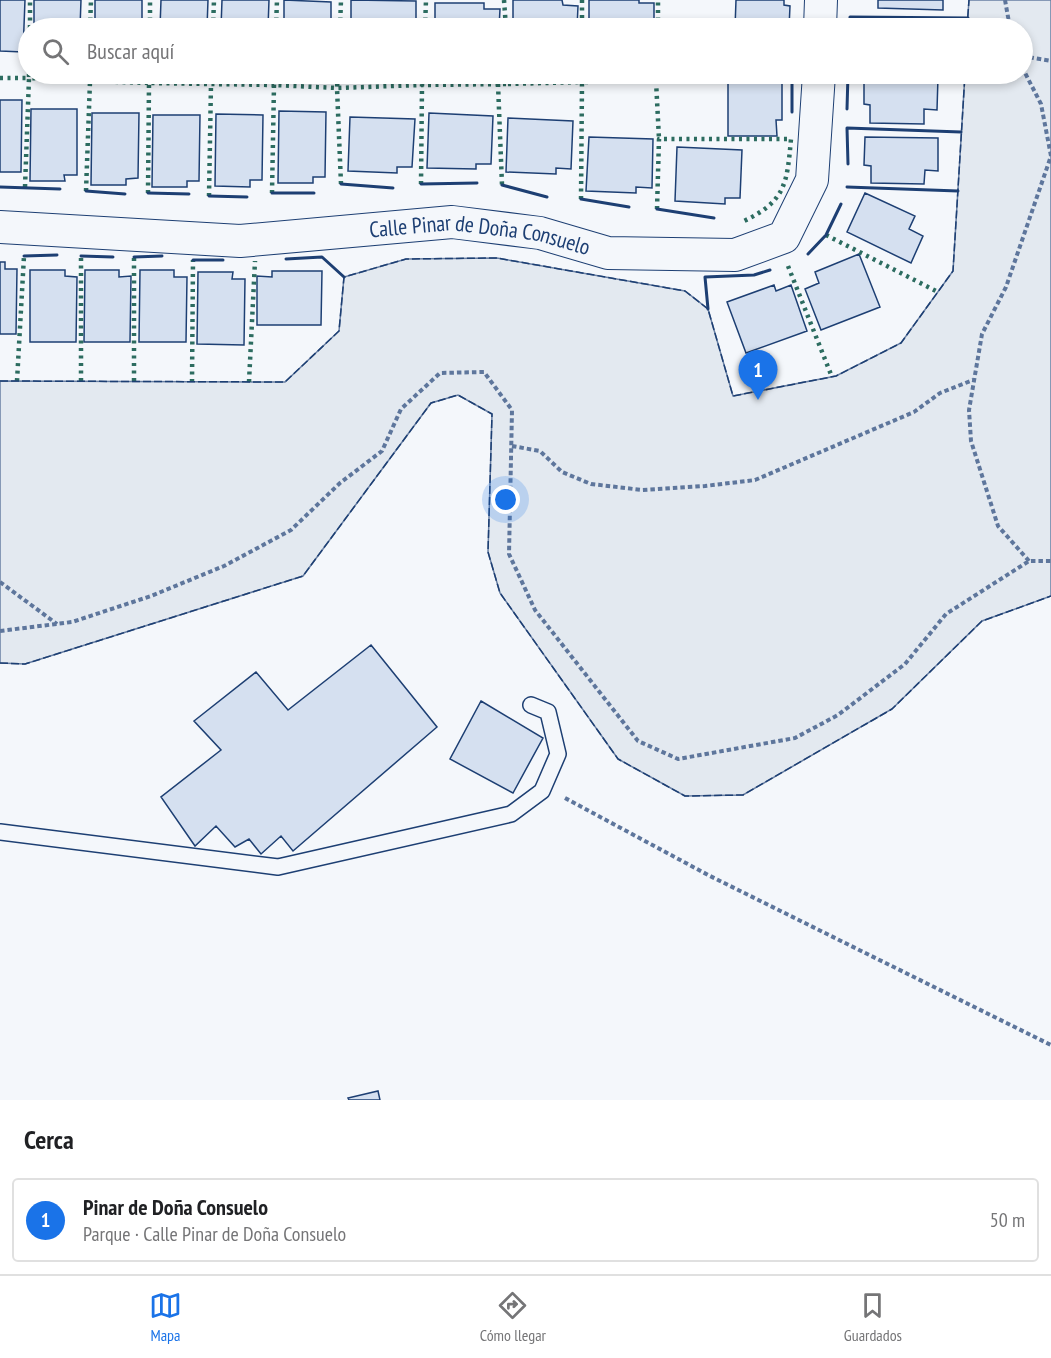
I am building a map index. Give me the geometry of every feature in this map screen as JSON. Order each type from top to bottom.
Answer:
[{"type":"street","points":[[820,18],[821,0]]},
{"type":"street","name":"Calle Pinar de Doña Consuelo","points":[[0,227],[240,242],[452,222],[540,233],[608,253],[735,255],[784,237],[812,180],[818,84]]},
{"type":"lane","points":[[0,832],[278,867],[512,814],[542,791],[558,754],[548,712],[531,705]]},
{"type":"path","points":[[1005,0],[1008,18]]},
{"type":"path","points":[[1033,58],[1051,62]]},
{"type":"path","points":[[1029,561],[998,526],[975,452],[969,410],[982,334],[1006,287],[1051,156],[1041,104],[1031,84]]},
{"type":"path","points":[[0,631],[57,624],[151,596],[224,566],[291,530],[340,483],[382,451],[401,409],[440,373],[484,372],[512,410],[509,554],[535,610],[639,741],[678,759],[795,738],[838,715],[905,663],[946,614],[1029,561],[1051,561]]},
{"type":"path","points":[[512,446],[540,451],[562,472],[591,484],[642,490],[755,480],[914,412],[940,393],[973,380]]},
{"type":"path","points":[[0,582],[57,624]]},
{"type":"path","points":[[544,786],[731,886],[1051,1045]]},
{"type":"shaded area","points":[[969,0],[1051,0],[1051,596],[982,621],[892,709],[743,795],[685,796],[618,759],[500,593],[488,552],[492,414],[458,395],[431,403],[303,576],[25,664],[0,663],[0,381],[285,382],[339,331],[344,277],[406,259],[497,258],[685,291],[708,309],[733,396],[836,376],[901,343],[953,271],[964,84],[1033,84],[1033,18],[968,18]]},
{"type":"building","points":[[0,0],[25,0],[24,18],[18,18],[18,52],[0,51]]},
{"type":"building","points":[[34,0],[81,0],[80,18],[34,18]]},
{"type":"building","points":[[95,0],[142,0],[142,18],[95,18]]},
{"type":"building","points":[[161,0],[208,0],[207,18],[160,18]]},
{"type":"building","points":[[222,0],[269,0],[268,18],[221,18]]},
{"type":"building","points":[[284,0],[331,2],[331,18],[284,18]]},
{"type":"building","points":[[351,0],[416,1],[416,18],[351,18]]},
{"type":"building","points":[[513,0],[562,0],[563,5],[578,6],[577,18],[513,18]]},
{"type":"building","points":[[589,0],[639,0],[639,3],[654,3],[654,18],[589,18]]},
{"type":"building","points":[[736,0],[784,0],[784,5],[790,6],[789,18],[735,18]]},
{"type":"building","points":[[878,0],[943,0],[943,10],[878,8]]},
{"type":"building","points":[[435,3],[484,3],[484,9],[500,9],[500,18],[435,18]]},
{"type":"building","points":[[728,84],[782,84],[782,120],[776,120],[777,136],[728,136]]},
{"type":"building","points":[[864,84],[938,84],[937,110],[924,109],[924,124],[870,123],[870,105],[864,104]]},
{"type":"building","points":[[0,100],[22,100],[21,172],[0,172]]},
{"type":"building","points":[[31,109],[77,109],[77,175],[64,175],[65,181],[30,181]]},
{"type":"building","points":[[279,111],[326,112],[325,177],[313,177],[313,183],[278,183]]},
{"type":"building","points":[[92,113],[139,113],[138,178],[126,179],[126,185],[91,185]]},
{"type":"building","points":[[429,113],[493,116],[491,164],[476,164],[476,169],[427,168]]},
{"type":"building","points":[[216,114],[263,115],[262,180],[250,180],[250,187],[215,186]]},
{"type":"building","points":[[153,115],[200,115],[199,181],[187,181],[187,187],[152,187]]},
{"type":"building","points":[[350,117],[415,119],[412,167],[397,167],[397,173],[348,171]]},
{"type":"building","points":[[508,118],[573,121],[571,169],[556,168],[556,174],[506,172]]},
{"type":"building","points":[[589,137],[653,139],[652,188],[636,187],[636,193],[586,191]]},
{"type":"building","points":[[865,137],[938,138],[938,171],[925,170],[924,184],[871,183],[871,166],[864,165]]},
{"type":"building","points":[[677,147],[742,150],[740,198],[725,198],[725,204],[675,201]]},
{"type":"building","points":[[865,193],[915,216],[909,229],[923,236],[911,263],[847,232]]},
{"type":"building","points":[[859,254],[880,307],[821,330],[805,289],[819,283],[815,272]]},
{"type":"building","points":[[0,262],[5,262],[5,269],[17,269],[16,334],[0,334]]},
{"type":"building","points":[[30,270],[65,270],[65,276],[77,277],[76,342],[30,342]]},
{"type":"building","points":[[85,270],[119,270],[119,277],[131,276],[130,342],[84,342]]},
{"type":"building","points":[[140,270],[174,270],[174,277],[187,277],[186,342],[139,342]]},
{"type":"building","points":[[272,271],[322,271],[321,325],[257,325],[257,276],[272,277]]},
{"type":"building","points":[[198,272],[233,272],[232,279],[245,279],[244,345],[197,344]]},
{"type":"building","points":[[774,285],[776,291],[791,285],[807,331],[746,353],[727,302]]},
{"type":"building","points":[[371,645],[437,727],[293,851],[281,836],[261,854],[249,839],[235,847],[216,826],[195,846],[161,797],[221,750],[194,721],[256,672],[288,710]]},
{"type":"building","points":[[481,701],[543,738],[513,793],[450,759]]},
{"type":"building","points":[[378,1091],[380,1100],[349,1100],[348,1098]]},
{"type":"hedge","points":[[30,0],[30,18]]},
{"type":"hedge","points":[[90,18],[91,0]]},
{"type":"hedge","points":[[150,0],[150,18]]},
{"type":"hedge","points":[[213,18],[214,0]]},
{"type":"hedge","points":[[276,18],[277,0]]},
{"type":"hedge","points":[[340,18],[341,0]]},
{"type":"hedge","points":[[425,18],[426,0]]},
{"type":"hedge","points":[[504,0],[505,18]]},
{"type":"hedge","points":[[582,0],[582,18]]},
{"type":"hedge","points":[[658,0],[658,18]]},
{"type":"hedge","points":[[0,78],[18,78]]},
{"type":"hedge","points":[[25,187],[29,84]]},
{"type":"hedge","points":[[86,191],[90,84]]},
{"type":"hedge","points":[[148,193],[149,84]]},
{"type":"hedge","points":[[209,196],[211,84]]},
{"type":"hedge","points":[[211,84],[274,84]]},
{"type":"hedge","points":[[272,193],[274,85],[337,88],[337,84]]},
{"type":"hedge","points":[[341,184],[337,88],[422,84]]},
{"type":"hedge","points":[[498,84],[502,185]]},
{"type":"hedge","points":[[421,184],[422,85],[508,84]]},
{"type":"hedge","points":[[581,199],[582,84]]},
{"type":"hedge","points":[[656,84],[659,139]]},
{"type":"hedge","points":[[657,209],[659,139],[791,139],[788,168],[782,189],[768,206],[744,221]]},
{"type":"hedge","points":[[826,235],[938,292]]},
{"type":"hedge","points":[[17,381],[24,256]]},
{"type":"hedge","points":[[81,256],[81,381]]},
{"type":"hedge","points":[[134,257],[134,381]]},
{"type":"hedge","points":[[192,382],[193,260]]},
{"type":"hedge","points":[[249,382],[255,261]]},
{"type":"hedge","points":[[788,266],[832,377]]},
{"type":"fence","points":[[968,18],[969,0]]},
{"type":"fence","points":[[0,381],[285,382],[339,331],[344,277],[406,259],[497,258],[685,291],[708,309],[733,396],[836,376],[901,343],[953,271],[964,84]]},
{"type":"fence","points":[[0,663],[25,664],[303,576],[431,403],[458,395],[492,414],[488,552],[500,593],[618,759],[685,796],[743,795],[892,709],[982,621],[1051,596]]},
{"type":"wall","points":[[850,18],[968,18]]},
{"type":"wall","points":[[792,84],[792,112]]},
{"type":"wall","points":[[847,109],[848,84]]},
{"type":"wall","points":[[848,164],[847,128],[961,132]]},
{"type":"wall","points":[[421,184],[477,183]]},
{"type":"wall","points":[[341,184],[393,188]]},
{"type":"wall","points":[[502,185],[547,197]]},
{"type":"wall","points":[[0,187],[60,189]]},
{"type":"wall","points":[[847,187],[958,191]]},
{"type":"wall","points":[[86,191],[125,194]]},
{"type":"wall","points":[[148,193],[189,194]]},
{"type":"wall","points":[[272,193],[314,193]]},
{"type":"wall","points":[[209,196],[247,197]]},
{"type":"wall","points":[[581,199],[629,207]]},
{"type":"wall","points":[[808,254],[826,235],[841,204]]},
{"type":"wall","points":[[657,209],[714,218]]},
{"type":"wall","points":[[24,256],[57,255]]},
{"type":"wall","points":[[81,256],[113,257]]},
{"type":"wall","points":[[134,257],[162,256]]},
{"type":"wall","points":[[286,259],[322,257],[344,277]]},
{"type":"wall","points":[[193,260],[223,260]]},
{"type":"wall","points":[[708,309],[705,277],[754,275],[770,270]]},
{"type":"place","name":"Pinar de Doña Consuelo","points":[[758,400]]}]
